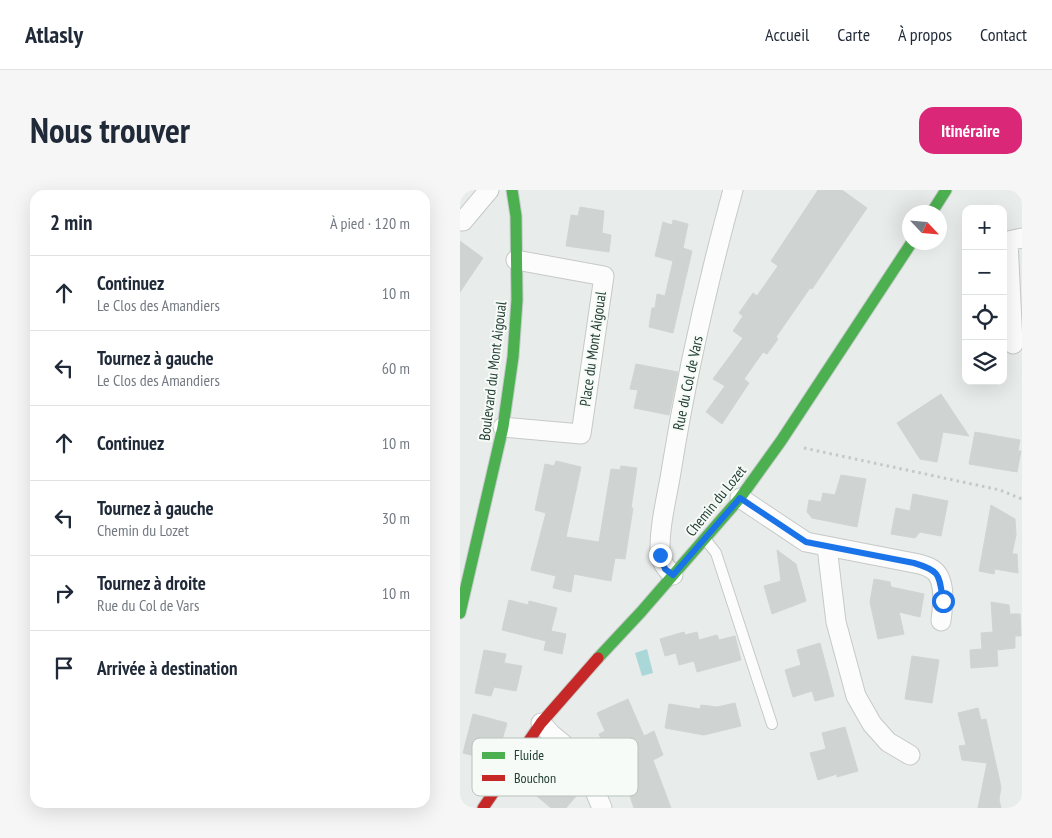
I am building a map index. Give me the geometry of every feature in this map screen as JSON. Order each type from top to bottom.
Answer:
[{"type":"street","points":[[460,221],[463,221],[489,190]]},
{"type":"street","name":"Boulevard du Mont Aigoual","points":[[460,613],[465,569],[503,426],[513,356],[517,300],[516,216],[512,190]]},
{"type":"street","name":"Rue du Col de Vars","points":[[673,575],[665,569],[660,555],[662,528],[678,426],[714,258],[732,190]]},
{"type":"street","points":[[936,205],[946,190]]},
{"type":"street","points":[[1013,344],[1008,242],[1022,238]]},
{"type":"street","name":"Chemin du Lozet","points":[[531,738],[572,685],[673,575],[740,498],[781,441],[907,250]]},
{"type":"street","name":"Place du Mont Aigoual","points":[[503,426],[581,434],[604,276],[516,260]]},
{"type":"street","points":[[740,498],[806,542],[932,568],[940,578],[943,601],[941,621]]},
{"type":"street","points":[[827,547],[836,622],[856,696],[872,724],[888,742],[910,755]]},
{"type":"street","points":[[541,723],[556,738]]},
{"type":"street","name":"Chemin du Lozet","points":[[483,808],[491,796]]},
{"type":"street","points":[[597,796],[602,808]]},
{"type":"lane","points":[[705,539],[716,553],[772,724]]},
{"type":"path","points":[[781,441],[792,446],[1000,490],[1022,498]]},
{"type":"water","points":[[647,649],[653,673],[642,676],[635,653]]},
{"type":"building","points":[[818,190],[842,190],[867,208],[812,289],[810,288],[776,337],[778,339],[767,354],[763,352],[744,379],[749,383],[722,424],[706,412],[725,386],[713,379],[743,338],[733,331],[743,316],[739,313],[753,293],[757,296],[778,266],[771,261]]},
{"type":"building","points":[[580,207],[604,211],[602,233],[611,235],[609,252],[566,246],[571,215],[578,216]]},
{"type":"building","points":[[673,220],[688,224],[683,248],[692,251],[673,333],[649,327],[652,308],[655,308],[657,294],[665,296],[673,261],[655,256],[663,222],[672,225]]},
{"type":"building","points":[[460,241],[483,258],[460,292]]},
{"type":"building","points":[[636,364],[678,372],[669,415],[634,408],[638,390],[630,389]]},
{"type":"building","points":[[941,394],[969,436],[943,432],[937,462],[920,459],[897,423]]},
{"type":"building","points":[[975,432],[1020,440],[1018,451],[1021,451],[1017,472],[969,464]]},
{"type":"building","points":[[556,461],[581,467],[566,537],[599,542],[611,469],[620,470],[621,466],[637,468],[625,559],[615,558],[611,581],[574,574],[571,592],[553,588],[556,576],[531,570],[546,513],[535,510],[545,464],[554,466]]},
{"type":"building","points":[[841,475],[866,479],[857,527],[812,518],[807,512],[809,500],[821,502],[823,493],[835,495]]},
{"type":"building","points":[[913,494],[948,501],[941,536],[920,532],[915,538],[891,534],[896,508],[910,511]]},
{"type":"building","points":[[991,505],[1015,519],[1016,535],[1012,554],[1017,554],[1018,573],[995,569],[994,574],[979,571]]},
{"type":"building","points":[[777,550],[796,564],[806,601],[772,614],[764,586],[781,581]]},
{"type":"building","points":[[874,579],[890,582],[891,587],[924,594],[920,617],[899,612],[904,634],[878,639],[870,602]]},
{"type":"building","points":[[509,600],[528,605],[529,601],[557,608],[551,631],[566,634],[562,654],[544,650],[546,641],[502,630]]},
{"type":"building","points":[[991,602],[1009,605],[1010,614],[1020,614],[1021,636],[1015,636],[1015,648],[997,650],[998,666],[971,668],[970,650],[982,649],[981,633],[993,632]]},
{"type":"building","points":[[684,632],[685,635],[697,632],[699,640],[717,635],[719,640],[735,636],[741,660],[697,672],[694,661],[679,665],[676,653],[665,656],[660,639]]},
{"type":"building","points":[[820,643],[834,696],[815,701],[812,691],[793,697],[785,670],[801,665],[797,650]]},
{"type":"building","points":[[484,650],[506,654],[504,663],[522,666],[516,691],[494,687],[491,696],[475,693]]},
{"type":"building","points":[[912,656],[939,660],[932,703],[905,699]]},
{"type":"building","points":[[628,699],[644,736],[654,731],[663,755],[653,760],[671,808],[634,808],[630,796],[638,796],[638,738],[601,738],[599,734],[605,731],[597,713]]},
{"type":"building","points":[[735,703],[741,726],[704,735],[665,728],[669,704],[700,709],[701,705],[717,707]]},
{"type":"building","points":[[978,708],[981,720],[986,719],[1001,787],[999,800],[1001,808],[978,808],[987,763],[962,760],[959,746],[966,745],[958,713]]},
{"type":"building","points":[[473,714],[507,723],[503,738],[472,738],[472,755],[463,753]]},
{"type":"building","points":[[845,727],[858,771],[837,777],[837,774],[818,780],[810,753],[826,749],[822,733]]},
{"type":"building","points":[[537,796],[576,796],[566,808],[551,808]]},
{"type":"traffic: fast","points":[[460,613],[503,427],[513,357],[517,300],[516,216],[512,190]]},
{"type":"traffic: fast","points":[[936,205],[946,190]]},
{"type":"traffic: fast","points":[[598,658],[641,612],[740,498],[781,441],[907,250]]},
{"type":"traffic: jam","points":[[531,738],[541,723],[598,658]]},
{"type":"traffic: jam","points":[[483,808],[491,796]]},
{"type":"route","points":[[660,555],[665,569],[673,575],[740,498],[806,542],[932,568],[940,578],[943,601]]}]
